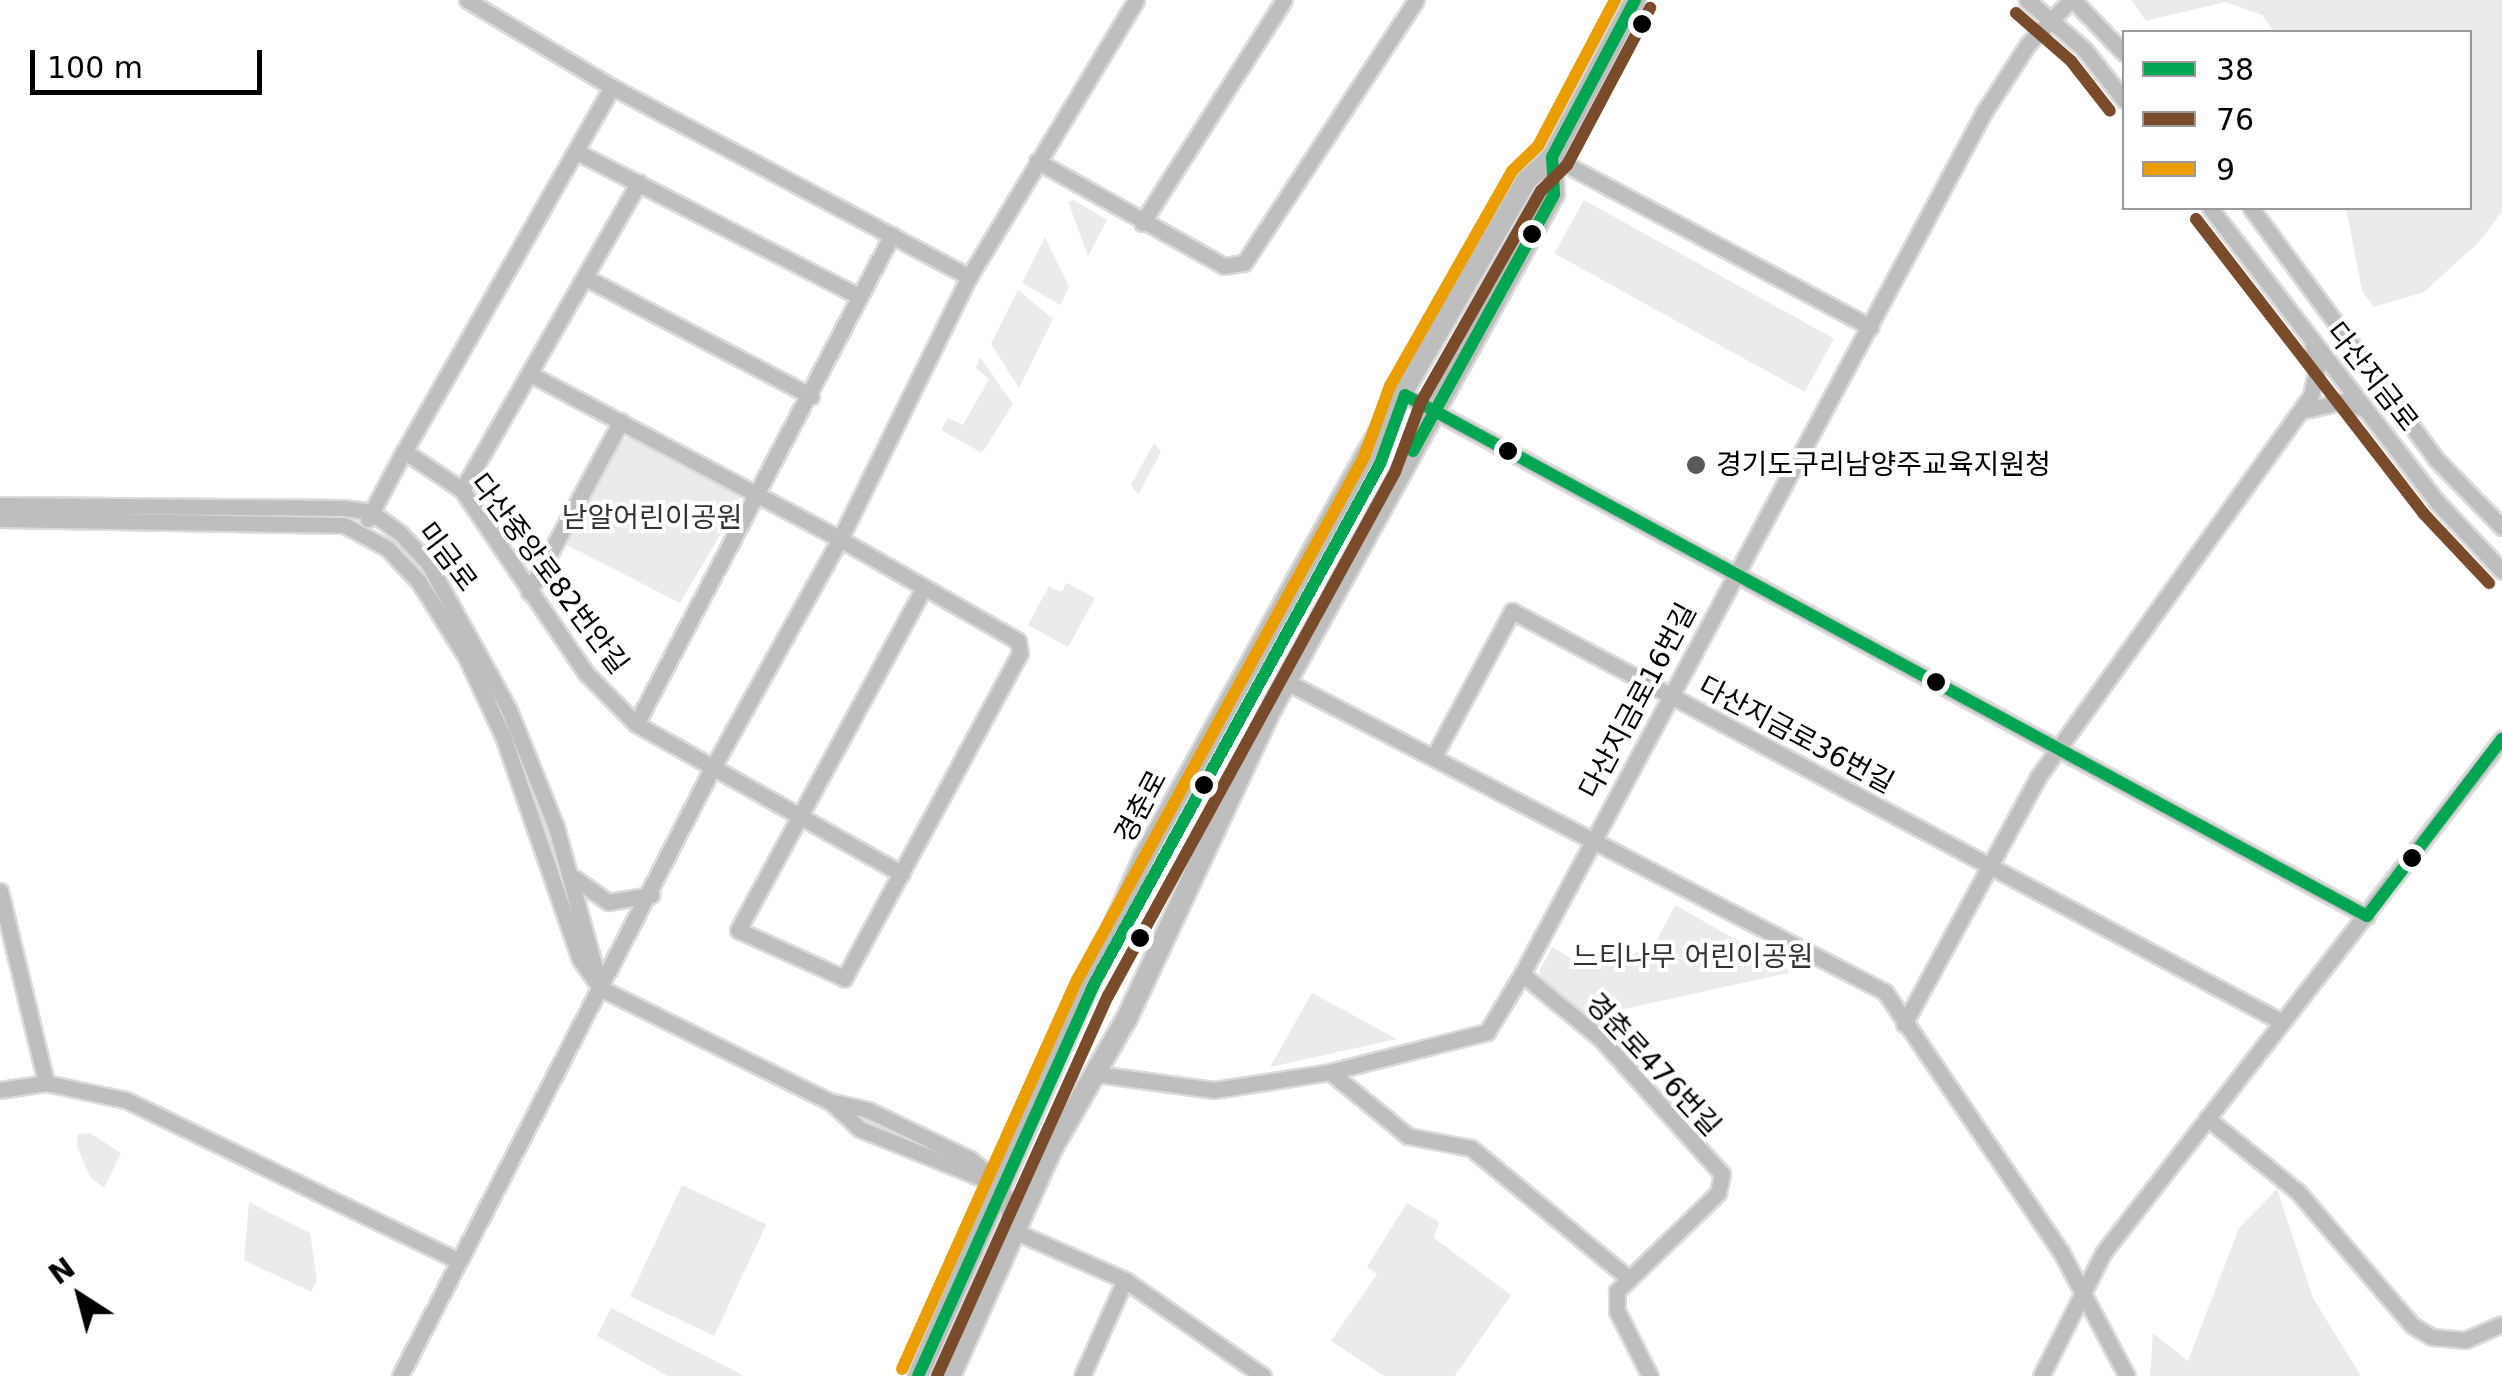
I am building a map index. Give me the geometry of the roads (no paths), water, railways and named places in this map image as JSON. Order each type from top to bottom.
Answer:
[{"type":"main road","name":"경춘로","points":[[918,1376],[1144,857],[1527,180],[1552,157],[1635,0]]},
{"type":"main road","name":"경춘로","points":[[955,1374],[1051,1150],[1097,1074],[1287,682],[1554,194],[1552,157]]},
{"type":"street","points":[[467,0],[612,88],[969,277]]},
{"type":"street","points":[[400,1376],[456,1260],[651,895],[713,767],[840,538],[969,277],[1136,0]]},
{"type":"street","points":[[1142,223],[1284,0]]},
{"type":"street","points":[[1037,161],[1224,266],[1244,263],[1416,0]]},
{"type":"street","points":[[2027,0],[2051,20],[2122,98]]},
{"type":"street","points":[[2072,0],[2122,51]]},
{"type":"street","name":"다산지금로16번길","points":[[2072,0],[2051,20],[1984,112],[1592,838],[1885,992],[2085,1292],[2127,1376]]},
{"type":"street","points":[[364,532],[404,451],[612,88]]},
{"type":"street","points":[[576,152],[860,296]]},
{"type":"street","points":[[1552,157],[1870,327]]},
{"type":"street","points":[[462,490],[588,279],[640,182]]},
{"type":"street","name":"다산지금로","points":[[2212,210],[2362,408],[2502,570]]},
{"type":"street","name":"다산지금로","points":[[2252,210],[2436,459],[2502,527]]},
{"type":"street","points":[[636,724],[892,235]]},
{"type":"street","points":[[588,279],[811,396]]},
{"type":"street","points":[[1904,1024],[2057,750],[2301,411],[2316,381],[2312,341]]},
{"type":"street","points":[[532,375],[1010,633],[1020,653],[844,978],[738,930],[924,588]]},
{"type":"street","points":[[1405,395],[2367,916]]},
{"type":"street","points":[[2301,411],[2345,401],[2362,408]]},
{"type":"street","points":[[529,592],[621,421]]},
{"type":"street","name":"다산중앙로82번안길","points":[[404,451],[462,490],[586,673],[636,724],[799,820],[902,874]]},
{"type":"street","points":[[0,505],[268,504],[371,512]]},
{"type":"street","name":"미금로","points":[[371,512],[418,551],[472,638],[530,760],[571,876],[600,988]]},
{"type":"street","name":"미금로","points":[[0,518],[324,524],[364,532],[407,566],[465,655],[503,736],[580,959],[600,988]]},
{"type":"street","name":"다산지금로36번길","points":[[1434,756],[1512,611],[2282,1022]]},
{"type":"street","points":[[1097,1074],[1214,1090],[1330,1072],[1487,1032],[1522,974],[1592,838],[1287,682]]},
{"type":"street","points":[[2041,1376],[2103,1254],[2502,740]]},
{"type":"street","points":[[571,876],[608,902],[651,895]]},
{"type":"street","points":[[0,891],[46,1083]]},
{"type":"street","name":"경춘로476번길","points":[[1522,974],[1601,1039],[1722,1174],[1718,1193],[1627,1276]]},
{"type":"street","points":[[600,988],[830,1100],[868,1110],[931,1139],[1001,1185],[1014,1231],[1125,1280],[1264,1376]]},
{"type":"street","points":[[1330,1072],[1408,1136],[1472,1148],[1627,1276],[1614,1301],[1650,1376]]},
{"type":"street","points":[[0,1090],[46,1083],[126,1100],[456,1260]]},
{"type":"street","points":[[830,1100],[860,1128],[922,1158],[1001,1185]]},
{"type":"street","points":[[2207,1118],[2298,1192],[2412,1325],[2432,1337],[2465,1340],[2502,1324]]},
{"type":"street","points":[[1082,1376],[1125,1280]]},
{"type":"place","name":"경기도구리남양주교육지원청","points":[[1696,465]]},
{"type":"park label","name":"낟알어린이공원","points":[[652,518]]},
{"type":"park label","name":"느티나무 어린이공원","points":[[1693,957]]}]
